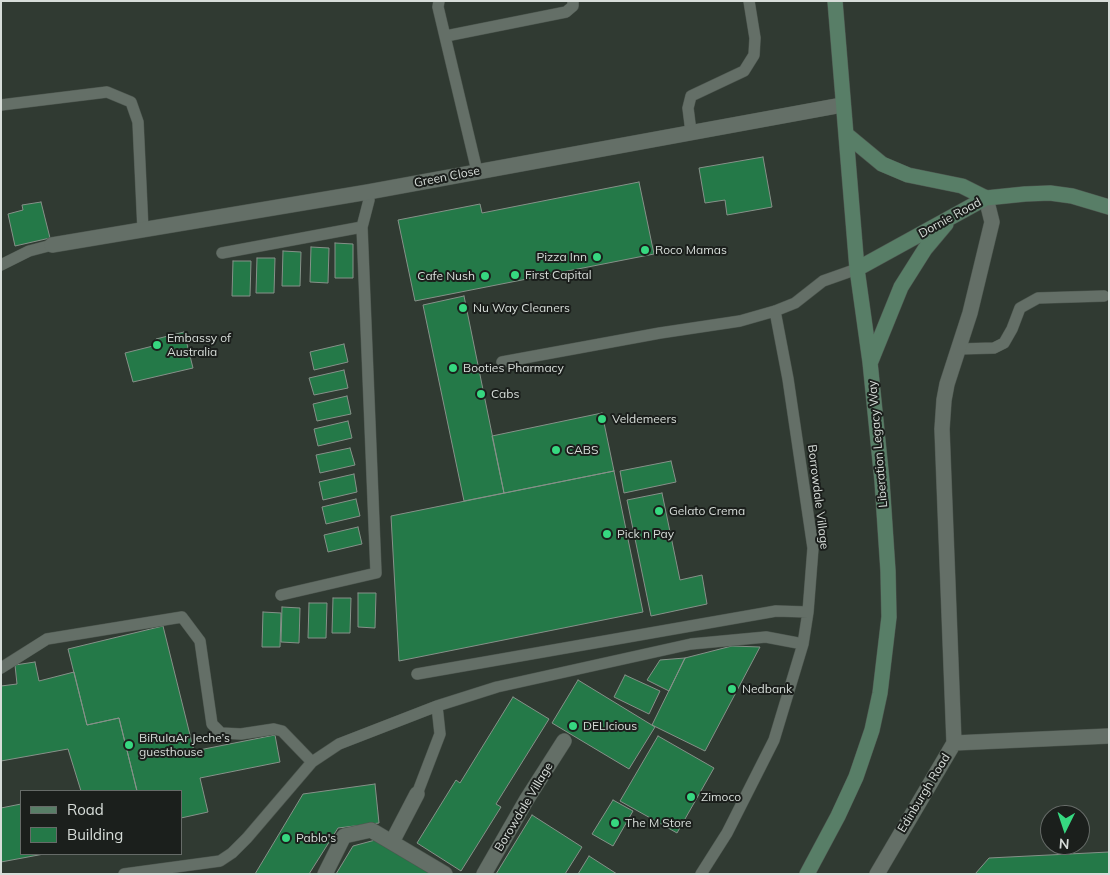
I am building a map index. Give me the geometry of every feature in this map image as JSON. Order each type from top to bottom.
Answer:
[{"type":"main road","name":"Liberation Legacy Way","points":[[807,874],[838,816],[856,777],[874,721],[880,693],[888,617],[888,571],[882,481],[870,362],[857,269],[847,135],[842,105],[835,1]]},
{"type":"main road","points":[[847,135],[882,164],[908,175],[962,186],[986,198]]},
{"type":"main road","name":"Dornie Road","points":[[857,269],[986,198],[1025,194],[1050,194],[1072,196],[1109,207]]},
{"type":"main road","points":[[870,362],[901,287],[925,249],[951,217]]},
{"type":"street","name":"Green Close","points":[[52,245],[368,192],[842,105]]},
{"type":"street","points":[[954,743],[942,429],[944,400],[970,313],[992,222],[986,198]]},
{"type":"street","name":"Edinburgh Road","points":[[877,874],[954,743],[1109,736]]},
{"type":"street","name":"Borowdale Village","points":[[484,874],[527,799],[564,741]]},
{"type":"street","points":[[392,842],[417,794]]},
{"type":"street","points":[[325,874],[344,836],[371,830],[445,874]]},
{"type":"lane","points":[[439,1],[438,7],[477,171]]},
{"type":"lane","points":[[446,36],[566,12],[572,6],[573,1]]},
{"type":"lane","points":[[691,132],[688,108],[691,96],[744,71],[754,55],[754,38],[749,1]]},
{"type":"lane","points":[[1,105],[107,92],[131,102],[138,122],[143,230]]},
{"type":"lane","points":[[280,595],[376,574],[362,227],[369,200],[368,192]]},
{"type":"lane","points":[[222,253],[362,227]]},
{"type":"lane","points":[[1,265],[29,251],[52,245]]},
{"type":"lane","points":[[502,362],[660,333],[740,321],[795,303],[823,281],[857,269]]},
{"type":"lane","points":[[958,349],[994,348],[1004,343],[1020,308],[1038,298],[1104,296]]},
{"type":"lane","name":"Borrowdale Village","points":[[701,874],[727,833],[774,740],[803,644],[808,612],[813,548],[788,379],[775,311]]},
{"type":"lane","points":[[417,674],[776,611],[808,612]]},
{"type":"lane","points":[[1,668],[47,639],[182,617],[200,640],[212,724],[221,733],[241,734],[274,728],[282,730],[312,762]]},
{"type":"lane","points":[[124,874],[220,861],[248,838],[312,762],[339,744],[437,706],[498,687],[691,644],[766,638],[803,644]]},
{"type":"lane","points":[[417,794],[440,734],[437,706]]},
{"type":"building","points":[[763,157],[772,207],[727,215],[725,200],[705,203],[699,168]]},
{"type":"building","points":[[639,182],[654,254],[415,301],[398,220],[480,204],[482,213]]},
{"type":"building","points":[[41,202],[50,238],[15,246],[8,214],[23,210],[22,205]]},
{"type":"building","points":[[335,243],[353,244],[353,278],[335,278]]},
{"type":"building","points":[[311,247],[329,248],[328,283],[310,282]]},
{"type":"building","points":[[283,251],[301,252],[300,286],[282,286]]},
{"type":"building","points":[[257,258],[275,258],[274,293],[256,293]]},
{"type":"building","points":[[233,261],[251,261],[250,296],[232,296]]},
{"type":"building","points":[[464,296],[504,493],[464,501],[423,305]]},
{"type":"building","points":[[184,332],[193,368],[133,382],[125,353],[157,345],[156,339]]},
{"type":"building","points":[[344,344],[348,362],[314,370],[310,352]]},
{"type":"building","points":[[344,370],[348,388],[314,395],[309,378]]},
{"type":"building","points":[[347,396],[351,414],[317,421],[313,404]]},
{"type":"building","points":[[602,413],[614,471],[504,493],[492,436]]},
{"type":"building","points":[[348,421],[352,438],[318,446],[314,429]]},
{"type":"building","points":[[350,448],[355,465],[320,473],[316,455]]},
{"type":"building","points":[[671,461],[676,482],[624,493],[620,471]]},
{"type":"building","points":[[614,471],[643,612],[399,661],[391,516]]},
{"type":"building","points":[[354,474],[357,492],[323,500],[319,482]]},
{"type":"building","points":[[662,493],[680,580],[702,575],[707,604],[651,616],[627,500]]},
{"type":"building","points":[[356,499],[360,516],[326,524],[322,507]]},
{"type":"building","points":[[358,527],[362,544],[328,552],[324,535]]},
{"type":"building","points":[[358,593],[376,593],[375,628],[358,627]]},
{"type":"building","points":[[333,598],[351,598],[350,633],[332,633]]},
{"type":"building","points":[[309,603],[327,603],[326,638],[308,638]]},
{"type":"building","points":[[282,607],[300,608],[299,643],[281,642]]},
{"type":"building","points":[[263,612],[281,613],[280,647],[262,647]]},
{"type":"building","points":[[163,626],[194,751],[275,735],[280,762],[200,778],[208,812],[182,818],[182,790],[137,790],[119,718],[87,725],[68,649]]},
{"type":"building","points":[[732,646],[760,647],[705,751],[652,725],[685,658]]},
{"type":"building","points":[[685,658],[669,691],[647,680],[660,660]]},
{"type":"building","points":[[35,662],[39,681],[74,672],[87,725],[119,718],[137,790],[81,790],[68,749],[1,761],[1,686],[17,684],[15,665]]},
{"type":"building","points":[[625,675],[660,691],[649,714],[614,697]]},
{"type":"building","points":[[578,680],[655,727],[629,769],[552,723]]},
{"type":"building","points":[[513,697],[549,719],[496,804],[501,807],[461,871],[417,843],[456,780],[460,783]]},
{"type":"building","points":[[658,736],[714,768],[677,833],[620,801]]},
{"type":"building","points":[[375,784],[379,823],[338,828],[309,874],[255,874],[303,794]]},
{"type":"building","points":[[613,800],[633,811],[613,846],[592,834]]},
{"type":"building","points":[[20,804],[20,855],[39,855],[1,862],[1,808]]},
{"type":"building","points":[[532,815],[582,847],[565,874],[496,874]]},
{"type":"building","points":[[379,839],[432,874],[336,874],[353,846]]},
{"type":"building","points":[[1109,852],[1109,874],[975,874],[989,858],[1090,855],[1090,853]]},
{"type":"building","points":[[589,856],[617,874],[578,874]]},
{"type":"place","name":"Roco Mamas","points":[[645,250]]},
{"type":"place","name":"Pizza Inn","points":[[597,257]]},
{"type":"place","name":"First Capital","points":[[515,275]]},
{"type":"place","name":"Cafe Nush","points":[[485,276]]},
{"type":"place","name":"Nu Way Cleaners","points":[[463,308]]},
{"type":"place","name":"Embassy of Australia","points":[[157,345]]},
{"type":"place","name":"Booties Pharmacy","points":[[453,368]]},
{"type":"place","name":"Cabs","points":[[481,394]]},
{"type":"place","name":"Veldemeers","points":[[602,419]]},
{"type":"place","name":"CABS","points":[[556,450]]},
{"type":"place","name":"Gelato Crema","points":[[659,511]]},
{"type":"place","name":"Pick n Pay","points":[[607,534]]},
{"type":"place","name":"Nedbank","points":[[732,689]]},
{"type":"place","name":"DELIcious","points":[[573,726]]},
{"type":"place","name":"BiRuIaAr Jeche’s guesthouse","points":[[129,745]]},
{"type":"place","name":"Zimoco","points":[[691,797]]},
{"type":"place","name":"The M Store","points":[[615,823]]},
{"type":"place","name":"Pablo's","points":[[286,838]]}]
